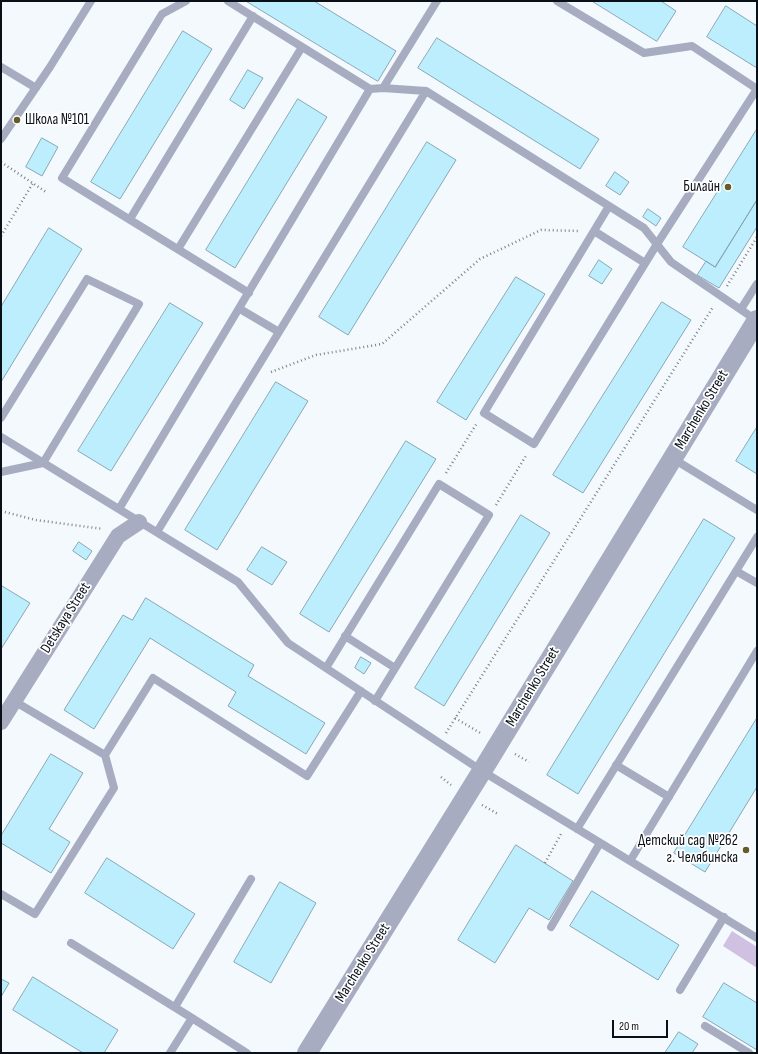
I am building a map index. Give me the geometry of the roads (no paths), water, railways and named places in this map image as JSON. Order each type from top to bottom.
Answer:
[{"type":"street","name":"Marchenko Street","points":[[308,1053],[482,771],[672,458],[751,316]]},
{"type":"street","name":"Detskaya Street","points":[[1,722],[118,536],[139,522]]},
{"type":"lane","points":[[1,139],[50,67],[91,1]]},
{"type":"lane","points":[[186,1],[162,14],[62,178],[249,293]]},
{"type":"lane","points":[[228,1],[370,89],[383,88],[426,91],[644,228],[671,262],[751,316],[757,284]]},
{"type":"lane","points":[[383,88],[437,1]]},
{"type":"lane","points":[[557,1],[644,53],[692,46],[757,89],[645,263],[534,444],[484,413],[609,206]]},
{"type":"lane","points":[[130,220],[253,16]]},
{"type":"lane","points":[[178,249],[302,47]]},
{"type":"lane","points":[[1,67],[36,88]]},
{"type":"lane","points":[[119,509],[370,89]]},
{"type":"lane","points":[[157,532],[426,91]]},
{"type":"lane","points":[[594,231],[645,263]]},
{"type":"lane","points":[[1,418],[87,279],[139,304],[43,462],[1,472]]},
{"type":"lane","points":[[240,308],[279,332]]},
{"type":"lane","points":[[1,437],[238,582],[288,643],[375,701],[482,771],[757,938]]},
{"type":"lane","points":[[672,458],[757,510]]},
{"type":"lane","points":[[326,668],[439,484],[490,515],[375,701]]},
{"type":"lane","points":[[577,829],[757,537]]},
{"type":"lane","points":[[736,571],[757,584]]},
{"type":"lane","points":[[345,636],[395,668]]},
{"type":"lane","points":[[630,861],[757,651]]},
{"type":"lane","points":[[105,755],[153,678],[307,776],[361,691]]},
{"type":"lane","points":[[1,894],[35,914],[114,788],[105,755],[14,701]]},
{"type":"lane","points":[[616,765],[669,797]]},
{"type":"lane","points":[[551,927],[600,843]]},
{"type":"lane","points":[[175,1007],[251,879]]},
{"type":"lane","points":[[680,990],[724,918]]},
{"type":"lane","points":[[71,943],[247,1053]]},
{"type":"lane","points":[[170,1053],[192,1018]]},
{"type":"lane","points":[[705,1026],[749,1053]]},
{"type":"place","name":"Школа №101","points":[[17,120]]},
{"type":"place","name":"Билайн","points":[[728,187]]},
{"type":"place","name":"Детский сад №262 г. Челябинска","points":[[746,850]]}]
